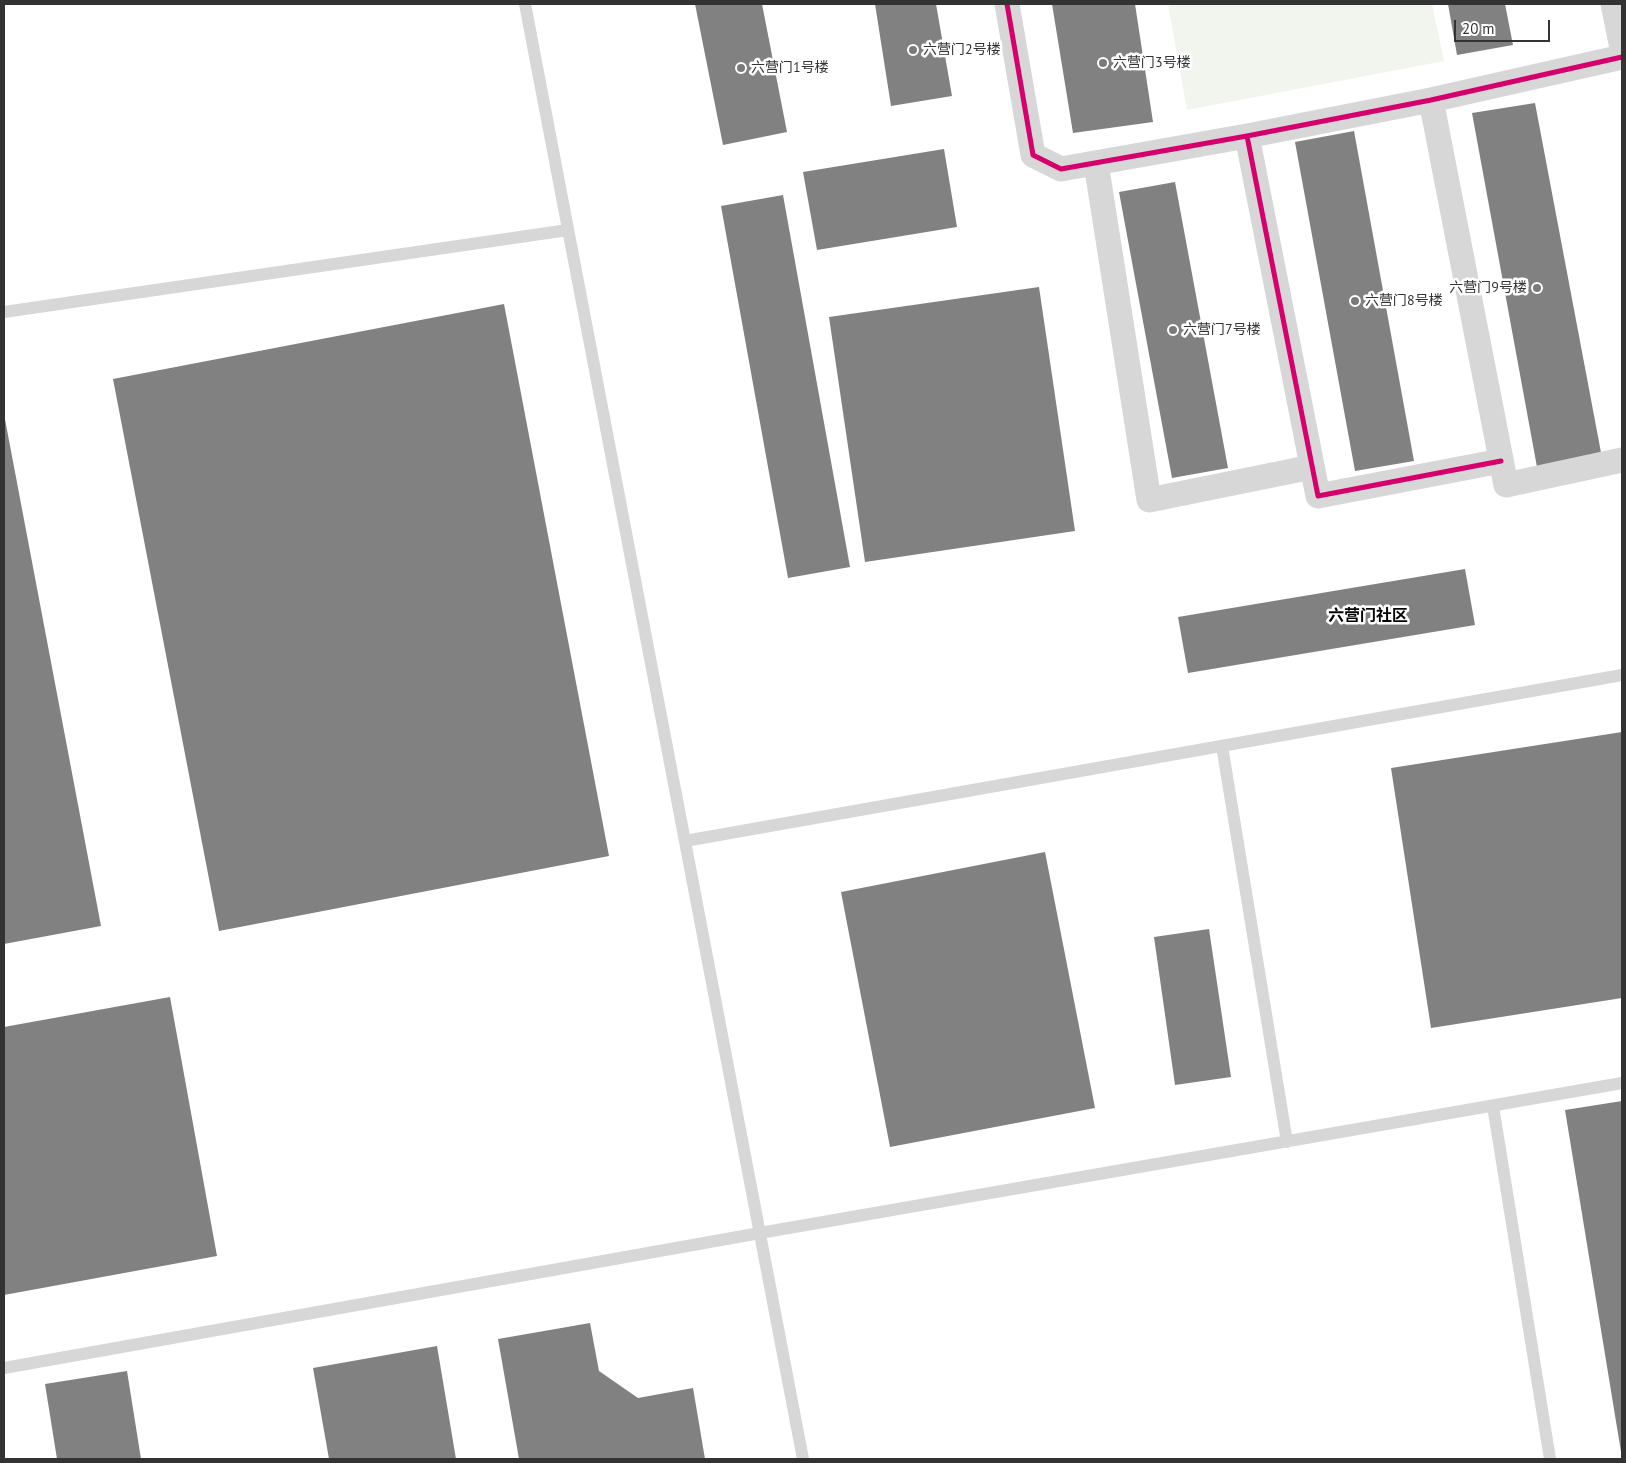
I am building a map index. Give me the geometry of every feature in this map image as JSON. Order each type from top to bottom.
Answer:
[{"type":"street","points":[[1007,4],[1033,155],[1061,169],[1247,136],[1431,100],[1622,57]]},
{"type":"street","points":[[1613,4],[1622,48]]},
{"type":"street","points":[[1431,100],[1506,485],[1622,460]]},
{"type":"street","points":[[1247,136],[1318,496],[1501,461]]},
{"type":"street","points":[[1096,163],[1149,500],[1312,467]]},
{"type":"lane","points":[[525,4],[803,1459]]},
{"type":"lane","points":[[4,312],[568,230]]},
{"type":"lane","points":[[685,841],[1622,675]]},
{"type":"lane","points":[[1222,746],[1286,1142]]},
{"type":"lane","points":[[4,1368],[760,1233],[1622,1083]]},
{"type":"lane","points":[[1493,1106],[1550,1459]]},
{"type":"shaded area","points":[[1168,4],[1432,4],[1444,61],[1187,110]]},
{"type":"building","name":"六营门1号楼","points":[[695,4],[762,4],[787,132],[723,145]]},
{"type":"building","name":"六营门2号楼","points":[[875,4],[936,4],[952,96],[891,106]]},
{"type":"building","name":"六营门3号楼","points":[[1052,4],[1135,4],[1153,122],[1073,133]]},
{"type":"building","points":[[1448,4],[1505,4],[1513,45],[1457,55]]},
{"type":"building","name":"六营门9号楼","points":[[1535,103],[1603,463],[1539,478],[1472,113]]},
{"type":"building","name":"六营门8号楼","points":[[1354,131],[1414,461],[1355,471],[1295,142]]},
{"type":"building","points":[[944,149],[957,227],[817,250],[803,172]]},
{"type":"building","name":"六营门7号楼","points":[[1175,182],[1228,468],[1172,478],[1119,192]]},
{"type":"building","points":[[783,195],[850,567],[788,578],[721,206]]},
{"type":"building","points":[[1039,287],[1075,531],[865,562],[829,317]]},
{"type":"building","points":[[504,304],[609,856],[219,931],[113,379]]},
{"type":"building","points":[[4,414],[101,926],[4,944]]},
{"type":"building","points":[[1465,569],[1475,625],[1188,673],[1178,617]]},
{"type":"building","points":[[1622,732],[1622,998],[1431,1028],[1391,768]]},
{"type":"building","points":[[1045,852],[1095,1108],[890,1147],[841,892]]},
{"type":"building","points":[[1209,929],[1231,1077],[1175,1085],[1154,937]]},
{"type":"building","points":[[170,997],[217,1256],[4,1295],[4,1027]]},
{"type":"building","points":[[1622,1101],[1622,1452],[1621,1452],[1565,1110]]},
{"type":"building","points":[[590,1323],[599,1371],[638,1398],[693,1388],[705,1459],[519,1459],[498,1339]]},
{"type":"building","points":[[437,1346],[456,1459],[329,1459],[313,1368]]},
{"type":"building","points":[[127,1371],[141,1459],[57,1459],[45,1384]]},
{"type":"cycle path","points":[[1007,4],[1033,155],[1061,169],[1247,136],[1431,100],[1622,57]]},
{"type":"cycle path","points":[[1247,136],[1318,496],[1501,461]]},
{"type":"place","name":"六营门2号楼","points":[[913,50]]},
{"type":"place","name":"六营门3号楼","points":[[1103,63]]},
{"type":"place","name":"六营门1号楼","points":[[741,68]]},
{"type":"place","name":"六营门9号楼","points":[[1537,288]]},
{"type":"place","name":"六营门8号楼","points":[[1355,301]]},
{"type":"place","name":"六营门7号楼","points":[[1173,330]]},
{"type":"district","name":"六营门社区","points":[[1368,616]]}]
